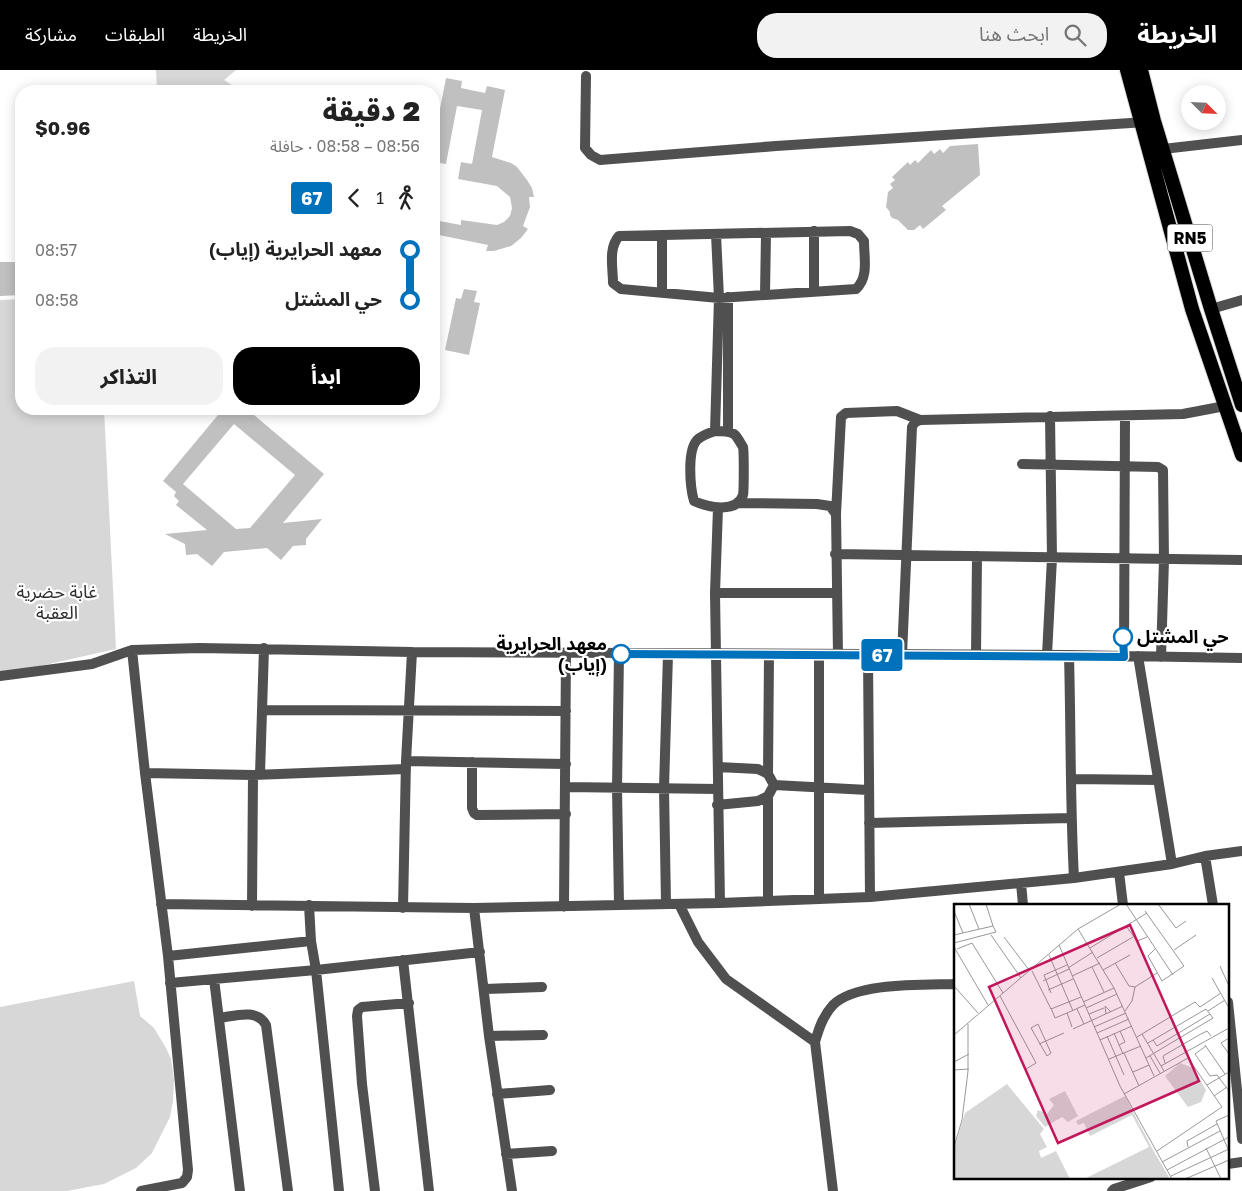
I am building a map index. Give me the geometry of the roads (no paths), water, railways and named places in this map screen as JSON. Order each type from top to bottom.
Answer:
[{"type":"highway","name":"RN5","points":[[1127,70],[1192,308],[1242,455]]},
{"type":"highway","name":"RN5","points":[[1141,70],[1154,121],[1211,309],[1239,389],[1242,405]]},
{"type":"street","points":[[586,76],[585,148],[591,155],[600,160],[776,146],[1154,121]]},
{"type":"street","points":[[1163,149],[1242,140]]},
{"type":"street","points":[[850,231],[858,234],[864,241],[865,278],[862,284],[856,289],[723,298],[621,289],[613,283],[612,249],[619,236],[766,232],[850,231]]},
{"type":"street","points":[[765,295],[766,232]]},
{"type":"street","points":[[814,232],[814,292]]},
{"type":"street","points":[[716,234],[723,298],[728,432]]},
{"type":"street","points":[[662,235],[662,292]]},
{"type":"street","points":[[715,431],[723,298]]},
{"type":"street","points":[[1211,309],[1242,300]]},
{"type":"street","points":[[902,655],[912,427],[915,422],[920,420],[1050,416],[1183,414],[1225,406]]},
{"type":"street","points":[[838,655],[836,514],[841,417],[846,413],[897,410],[920,420]]},
{"type":"street","points":[[1047,655],[1052,558],[1050,416]]},
{"type":"street","points":[[1124,657],[1125,416]]},
{"type":"street","points":[[737,503],[742,495],[743,448],[735,435],[728,432],[715,431],[698,439],[692,448],[691,490],[694,501],[704,506],[718,508],[737,503],[817,504],[830,506],[836,514]]},
{"type":"street","points":[[1022,464],[1158,467],[1163,470],[1164,560],[1161,657]]},
{"type":"street","points":[[718,508],[715,593],[720,903]]},
{"type":"street","points":[[836,554],[1242,560]]},
{"type":"street","points":[[976,655],[977,556]]},
{"type":"street","points":[[715,593],[837,593]]},
{"type":"street","points":[[0,676],[92,664],[132,650],[199,648],[566,654],[1069,655],[1242,658]]},
{"type":"street","points":[[252,906],[256,775],[262,710],[264,648]]},
{"type":"street","points":[[132,650],[145,774],[168,956],[188,1174],[182,1183],[141,1191]]},
{"type":"street","points":[[403,908],[406,765],[412,652]]},
{"type":"street","points":[[564,907],[566,654]]},
{"type":"street","points":[[619,654],[617,788],[619,905]]},
{"type":"street","points":[[666,904],[664,788],[668,654]]},
{"type":"street","points":[[769,655],[768,774],[774,785]]},
{"type":"street","points":[[818,899],[819,655]]},
{"type":"street","points":[[1069,655],[1071,818],[1074,878]]},
{"type":"street","points":[[868,656],[870,897]]},
{"type":"street","points":[[1138,656],[1172,864]]},
{"type":"street","points":[[262,710],[566,711]]},
{"type":"street","points":[[145,774],[256,775],[472,762],[566,764]]},
{"type":"street","points":[[472,762],[472,808],[477,815],[566,814]]},
{"type":"street","points":[[718,768],[758,769],[768,774]]},
{"type":"street","points":[[1072,779],[1158,780]]},
{"type":"street","points":[[774,785],[868,790]]},
{"type":"street","points":[[768,901],[768,796],[774,785]]},
{"type":"street","points":[[566,787],[718,789]]},
{"type":"street","points":[[717,805],[758,801],[768,796]]},
{"type":"street","points":[[869,822],[1071,818]]},
{"type":"street","points":[[161,904],[474,908],[720,903],[870,897],[1074,878],[1172,864],[1205,856],[1242,851]]},
{"type":"street","points":[[1205,856],[1213,904]]},
{"type":"street","points":[[1119,872],[1123,904]]},
{"type":"street","points":[[1021,883],[1023,904]]},
{"type":"street","points":[[679,904],[698,942],[726,979],[815,1042]]},
{"type":"street","points":[[309,905],[311,941],[316,970],[339,1191]]},
{"type":"street","points":[[474,908],[489,1036],[512,1191]]},
{"type":"street","points":[[168,956],[311,941]]},
{"type":"street","points":[[170,983],[316,970],[480,952]]},
{"type":"street","points":[[403,960],[429,1191]]},
{"type":"street","points":[[214,979],[240,1191]]},
{"type":"street","points":[[833,1191],[815,1042],[821,1021],[834,1005],[845,996],[861,990],[954,984]]},
{"type":"street","points":[[485,989],[542,987]]},
{"type":"street","points":[[375,1191],[362,1084],[358,1010],[362,1007],[409,1003]]},
{"type":"street","points":[[219,1018],[254,1014],[263,1019],[266,1025],[288,1191]]},
{"type":"street","points":[[1230,1022],[1242,1139]]},
{"type":"street","points":[[489,1036],[544,1035]]},
{"type":"street","points":[[497,1094],[550,1090]]},
{"type":"street","points":[[506,1154],[552,1151]]},
{"type":"street","points":[[1112,1191],[1147,1178]]},
{"type":"place","name":"حي المشتل","points":[[1123,637]]},
{"type":"place","name":"معهد الحرايرية (إياب)","points":[[621,654]]},
{"type":"park label","name":"غابة حضرية العقبة","points":[[57,602]]}]
